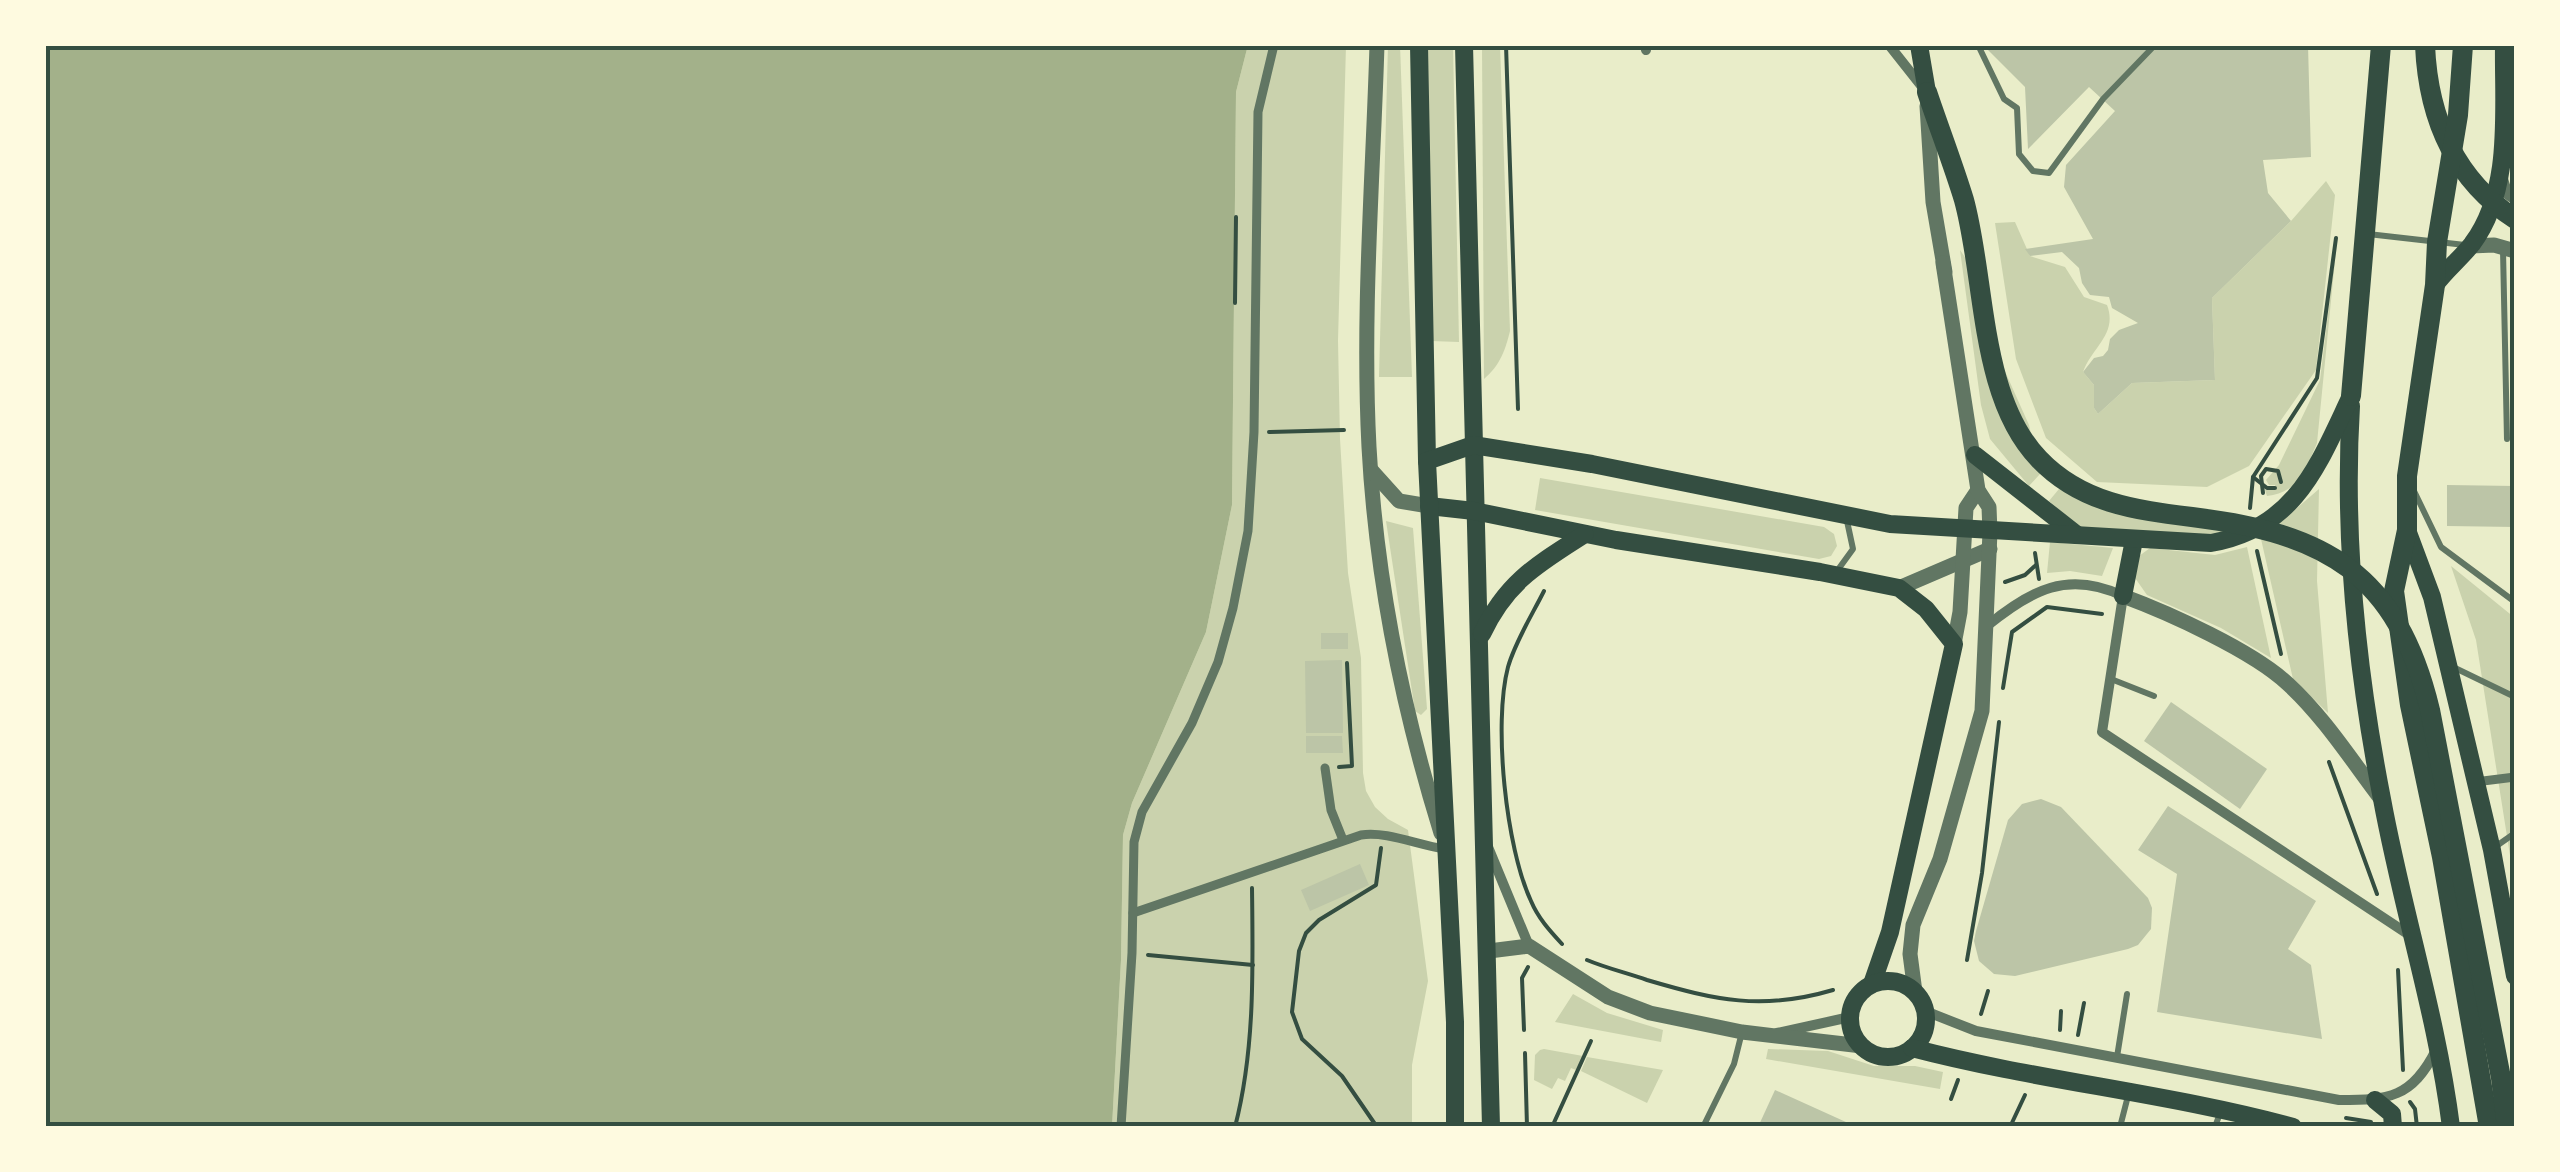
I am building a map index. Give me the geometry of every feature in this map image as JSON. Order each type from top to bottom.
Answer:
[{"type":"highway","points":[[2351,396],[2380,45]]},
{"type":"highway","points":[[2425,45],[2432,106],[2445,142],[2480,192],[2515,219]]},
{"type":"highway","points":[[2464,45],[2458,115],[2437,242],[2435,285],[2408,476],[2407,530],[2394,591],[2397,628],[2489,1127]]},
{"type":"highway","points":[[1926,92],[1964,202],[1998,376],[2009,413],[2039,459],[2087,494],[2141,510],[2278,531],[2328,554],[2372,591],[2402,632],[2424,683],[2501,1078],[2506,1127]]},
{"type":"main road","points":[[1419,45],[1427,461],[1455,1022],[1455,1127]]},
{"type":"main road","points":[[1464,45],[1491,1127]]},
{"type":"main road","points":[[1919,45],[1926,92]]},
{"type":"main road","points":[[2435,285],[2453,261],[2471,246],[2496,192],[2502,163],[2504,45]]},
{"type":"main road","points":[[1427,461],[1474,446],[1592,464],[1890,524],[1967,530],[1990,540],[2076,534],[2211,544],[2253,532],[2290,504],[2312,476],[2351,396]]},
{"type":"main road","points":[[2351,396],[2347,487],[2352,583],[2382,800],[2415,939],[2451,1127]]},
{"type":"main road","points":[[1976,456],[2076,534]]},
{"type":"main road","points":[[1429,506],[1899,588],[1938,622],[1954,644],[1890,932],[1872,984],[1857,998],[1850,1017],[1853,1033],[1862,1046],[1882,1056],[1912,1048],[1924,1032],[1925,1011],[1915,992],[1895,981],[1872,984]]},
{"type":"main road","points":[[2407,530],[2432,597],[2492,850],[2515,976]]},
{"type":"main road","points":[[1480,639],[1501,599],[1521,576],[1585,534]]},
{"type":"main road","points":[[2123,596],[2134,540]]},
{"type":"main road","points":[[1912,1048],[1965,1062],[2223,1108],[2293,1127]]},
{"type":"main road","points":[[2375,1100],[2392,1114],[2393,1127]]},
{"type":"street","points":[[1121,1127],[1134,842],[1142,812],[1192,723],[1218,662],[1248,531],[1254,432],[1258,112],[1274,45]]},
{"type":"street","points":[[1133,913],[1360,834],[1382,834],[1414,845],[1446,849],[1394,660],[1371,470],[1367,372],[1377,45]]},
{"type":"street","points":[[1888,45],[1926,92],[1933,202],[1965,404]]},
{"type":"street","points":[[2502,163],[2508,195],[2515,200]]},
{"type":"street","points":[[2471,246],[2511,248],[2515,227]]},
{"type":"street","points":[[1915,992],[1910,954],[1912,925],[1940,859],[1982,711],[1987,626],[1989,507],[1978,490],[1943,263]]},
{"type":"street","points":[[1954,644],[1960,612],[1966,508],[1978,490],[1976,456]]},
{"type":"street","points":[[1371,470],[1399,501],[1429,506]]},
{"type":"street","points":[[1899,588],[1964,558],[1990,540]]},
{"type":"street","points":[[1987,626],[2011,606],[2042,589],[2072,583],[2103,586],[2156,608],[2258,662],[2288,684],[2382,800]]},
{"type":"street","points":[[2123,596],[2102,732],[2415,939]]},
{"type":"street","points":[[1324,768],[1342,840]]},
{"type":"street","points":[[2476,782],[2515,776]]},
{"type":"street","points":[[1485,841],[1534,949],[1608,997],[1650,1013],[1742,1032],[1862,1046]]},
{"type":"street","points":[[1489,951],[1534,949]]},
{"type":"street","points":[[1925,1011],[1976,1032],[2340,1100],[2375,1100],[2403,1093],[2419,1080],[2437,1050]]},
{"type":"street","points":[[1766,1035],[1850,1017]]},
{"type":"lane","points":[[1978,45],[2004,99],[2016,108],[2019,154],[2033,171],[2049,173],[2103,99],[2155,45]]},
{"type":"lane","points":[[2366,234],[2471,246]]},
{"type":"lane","points":[[2506,439],[2511,248]]},
{"type":"lane","points":[[2408,476],[2441,547],[2515,602]]},
{"type":"lane","points":[[1834,574],[1846,564],[1854,549],[1844,515]]},
{"type":"lane","points":[[2447,665],[2515,697]]},
{"type":"lane","points":[[2111,679],[2154,696]]},
{"type":"lane","points":[[2492,850],[2515,833]]},
{"type":"lane","points":[[2117,1060],[2127,994]]},
{"type":"lane","points":[[1702,1127],[1734,1064],[1742,1032]]},
{"type":"lane","points":[[2120,1127],[2129,1091]]},
{"type":"lane","points":[[2214,1127],[2223,1108]]},
{"type":"path","points":[[1506,45],[1518,409]]},
{"type":"path","points":[[1235,304],[1236,218]]},
{"type":"path","points":[[2288,684],[2249,517],[2253,477],[2317,378],[2336,238]]},
{"type":"path","points":[[1254,432],[1344,430]]},
{"type":"path","points":[[2253,477],[2267,488],[2275,488],[2280,483],[2280,474],[2273,468],[2266,469],[2261,476],[2263,493]]},
{"type":"path","points":[[1544,591],[1508,666],[1503,708],[1506,799],[1525,887],[1542,921],[1570,952]]},
{"type":"path","points":[[2003,690],[2012,632],[2048,607],[2120,617]]},
{"type":"path","points":[[1324,768],[1352,766],[1348,663]]},
{"type":"path","points":[[1967,960],[1982,873],[2001,708]]},
{"type":"path","points":[[2323,747],[2347,810]]},
{"type":"path","points":[[1377,1127],[1342,1076],[1302,1039],[1292,1012],[1302,942],[1318,920],[1376,885],[1382,834]]},
{"type":"path","points":[[1235,1127],[1247,1071],[1253,966],[1252,874]]},
{"type":"path","points":[[1524,1030],[1522,978],[1534,949],[1552,934]]},
{"type":"path","points":[[1154,956],[1253,966]]},
{"type":"path","points":[[1585,959],[1714,1000],[1758,1002],[1814,996],[1832,990]]},
{"type":"path","points":[[2061,1011],[2061,1023]]},
{"type":"path","points":[[1552,1127],[1591,1041]]},
{"type":"path","points":[[1525,1053],[1527,1127]]},
{"type":"path","points":[[2010,1127],[2031,1081]]},
{"type":"shaded area","points":[[45,45],[1248,45],[1236,92],[1232,505],[1206,632],[1132,803],[1123,835],[1112,1127],[45,1127]]},
{"type":"shaded area","points":[[1248,45],[1346,45],[1338,341],[1348,573],[1361,658],[1366,791],[1375,807],[1408,830],[1428,981],[1412,1065],[1412,1127],[1112,1127],[1123,835],[1132,803],[1206,632],[1232,505],[1236,92]]},
{"type":"shaded area","points":[[1388,45],[1400,45],[1412,377],[1379,377]]},
{"type":"shaded area","points":[[1428,45],[1453,45],[1459,342],[1431,341]]},
{"type":"shaded area","points":[[1482,45],[1500,45],[1510,331],[1501,357],[1484,379]]},
{"type":"shaded area","points":[[2326,181],[2335,195],[2316,370],[2249,466],[2207,487],[2097,482],[2046,438],[2016,359],[1995,223],[2015,222],[2030,256],[2065,267],[2084,297],[2107,305],[2107,332],[2083,372],[2094,385],[2094,408],[2098,414],[2132,383],[2215,380],[2212,298]]},
{"type":"shaded area","points":[[2337,240],[2317,443],[2294,485],[2267,496],[2265,490],[2276,490],[2266,480],[2279,465],[2320,380]]},
{"type":"shaded area","points":[[1960,250],[1986,288],[1999,358],[2029,425],[2040,474],[2029,486],[1990,439],[1981,405]]},
{"type":"shaded area","points":[[1540,478],[1824,527],[1834,534],[1837,546],[1831,556],[1819,559],[1535,510]]},
{"type":"shaded area","points":[[2059,489],[2236,531],[2211,536],[2079,527],[2049,501]]},
{"type":"shaded area","points":[[2319,489],[2317,581],[2328,713],[2293,679],[2261,539]]},
{"type":"shaded area","points":[[1386,521],[1413,528],[1427,709],[1421,715],[1415,711]]},
{"type":"shaded area","points":[[2050,542],[2113,548],[2102,576],[2070,571],[2047,573]]},
{"type":"shaded area","points":[[2247,547],[2271,658],[2221,628],[2147,595],[2133,575],[2135,559],[2150,548],[2215,555]]},
{"type":"shaded area","points":[[2451,566],[2515,618],[2515,887],[2476,640]]},
{"type":"shaded area","points":[[1573,994],[1607,1013],[1663,1030],[1661,1042],[1555,1022]]},
{"type":"shaded area","points":[[1768,1049],[1828,1051],[1874,1066],[1915,1066],[1943,1072],[1940,1089],[1766,1059]]},
{"type":"shaded area","points":[[1540,1050],[1583,1056],[1576,1070],[1571,1068],[1565,1081],[1558,1078],[1552,1089],[1534,1080],[1535,1055]]},
{"type":"shaded area","points":[[1587,1057],[1663,1070],[1647,1103],[1581,1071]]},
{"type":"building","points":[[1983,45],[2308,45],[2311,157],[2263,160],[2268,193],[2291,221],[2212,298],[2215,380],[2132,383],[2098,414],[2094,408],[2094,385],[2083,372],[2094,358],[2103,356],[2119,330],[2138,323],[2112,308],[2109,297],[2090,295],[2079,268],[2062,252],[2030,256],[2025,249],[2093,239],[2064,187],[2066,165],[2115,111],[2089,87],[2028,149],[2025,87]]},
{"type":"building","points":[[2447,485],[2515,486],[2515,527],[2447,526]]},
{"type":"building","points":[[1321,633],[1348,633],[1348,649],[1321,649]]},
{"type":"building","points":[[1342,660],[1343,733],[1306,733],[1305,661]]},
{"type":"building","points":[[2171,702],[2267,769],[2240,809],[2144,741]]},
{"type":"building","points":[[1306,736],[1342,736],[1343,753],[1306,753]]},
{"type":"building","points":[[2041,799],[2061,807],[2148,898],[2152,908],[2151,929],[2138,945],[2128,949],[2015,976],[1994,974],[1979,961],[1976,931],[2008,820],[2022,804]]},
{"type":"building","points":[[2168,806],[2316,901],[2288,949],[2311,965],[2322,1039],[2157,1012],[2177,874],[2138,850]]},
{"type":"building","points":[[1360,864],[1369,885],[1310,911],[1301,890]]},
{"type":"building","points":[[1775,1090],[1857,1127],[1758,1127]]}]
